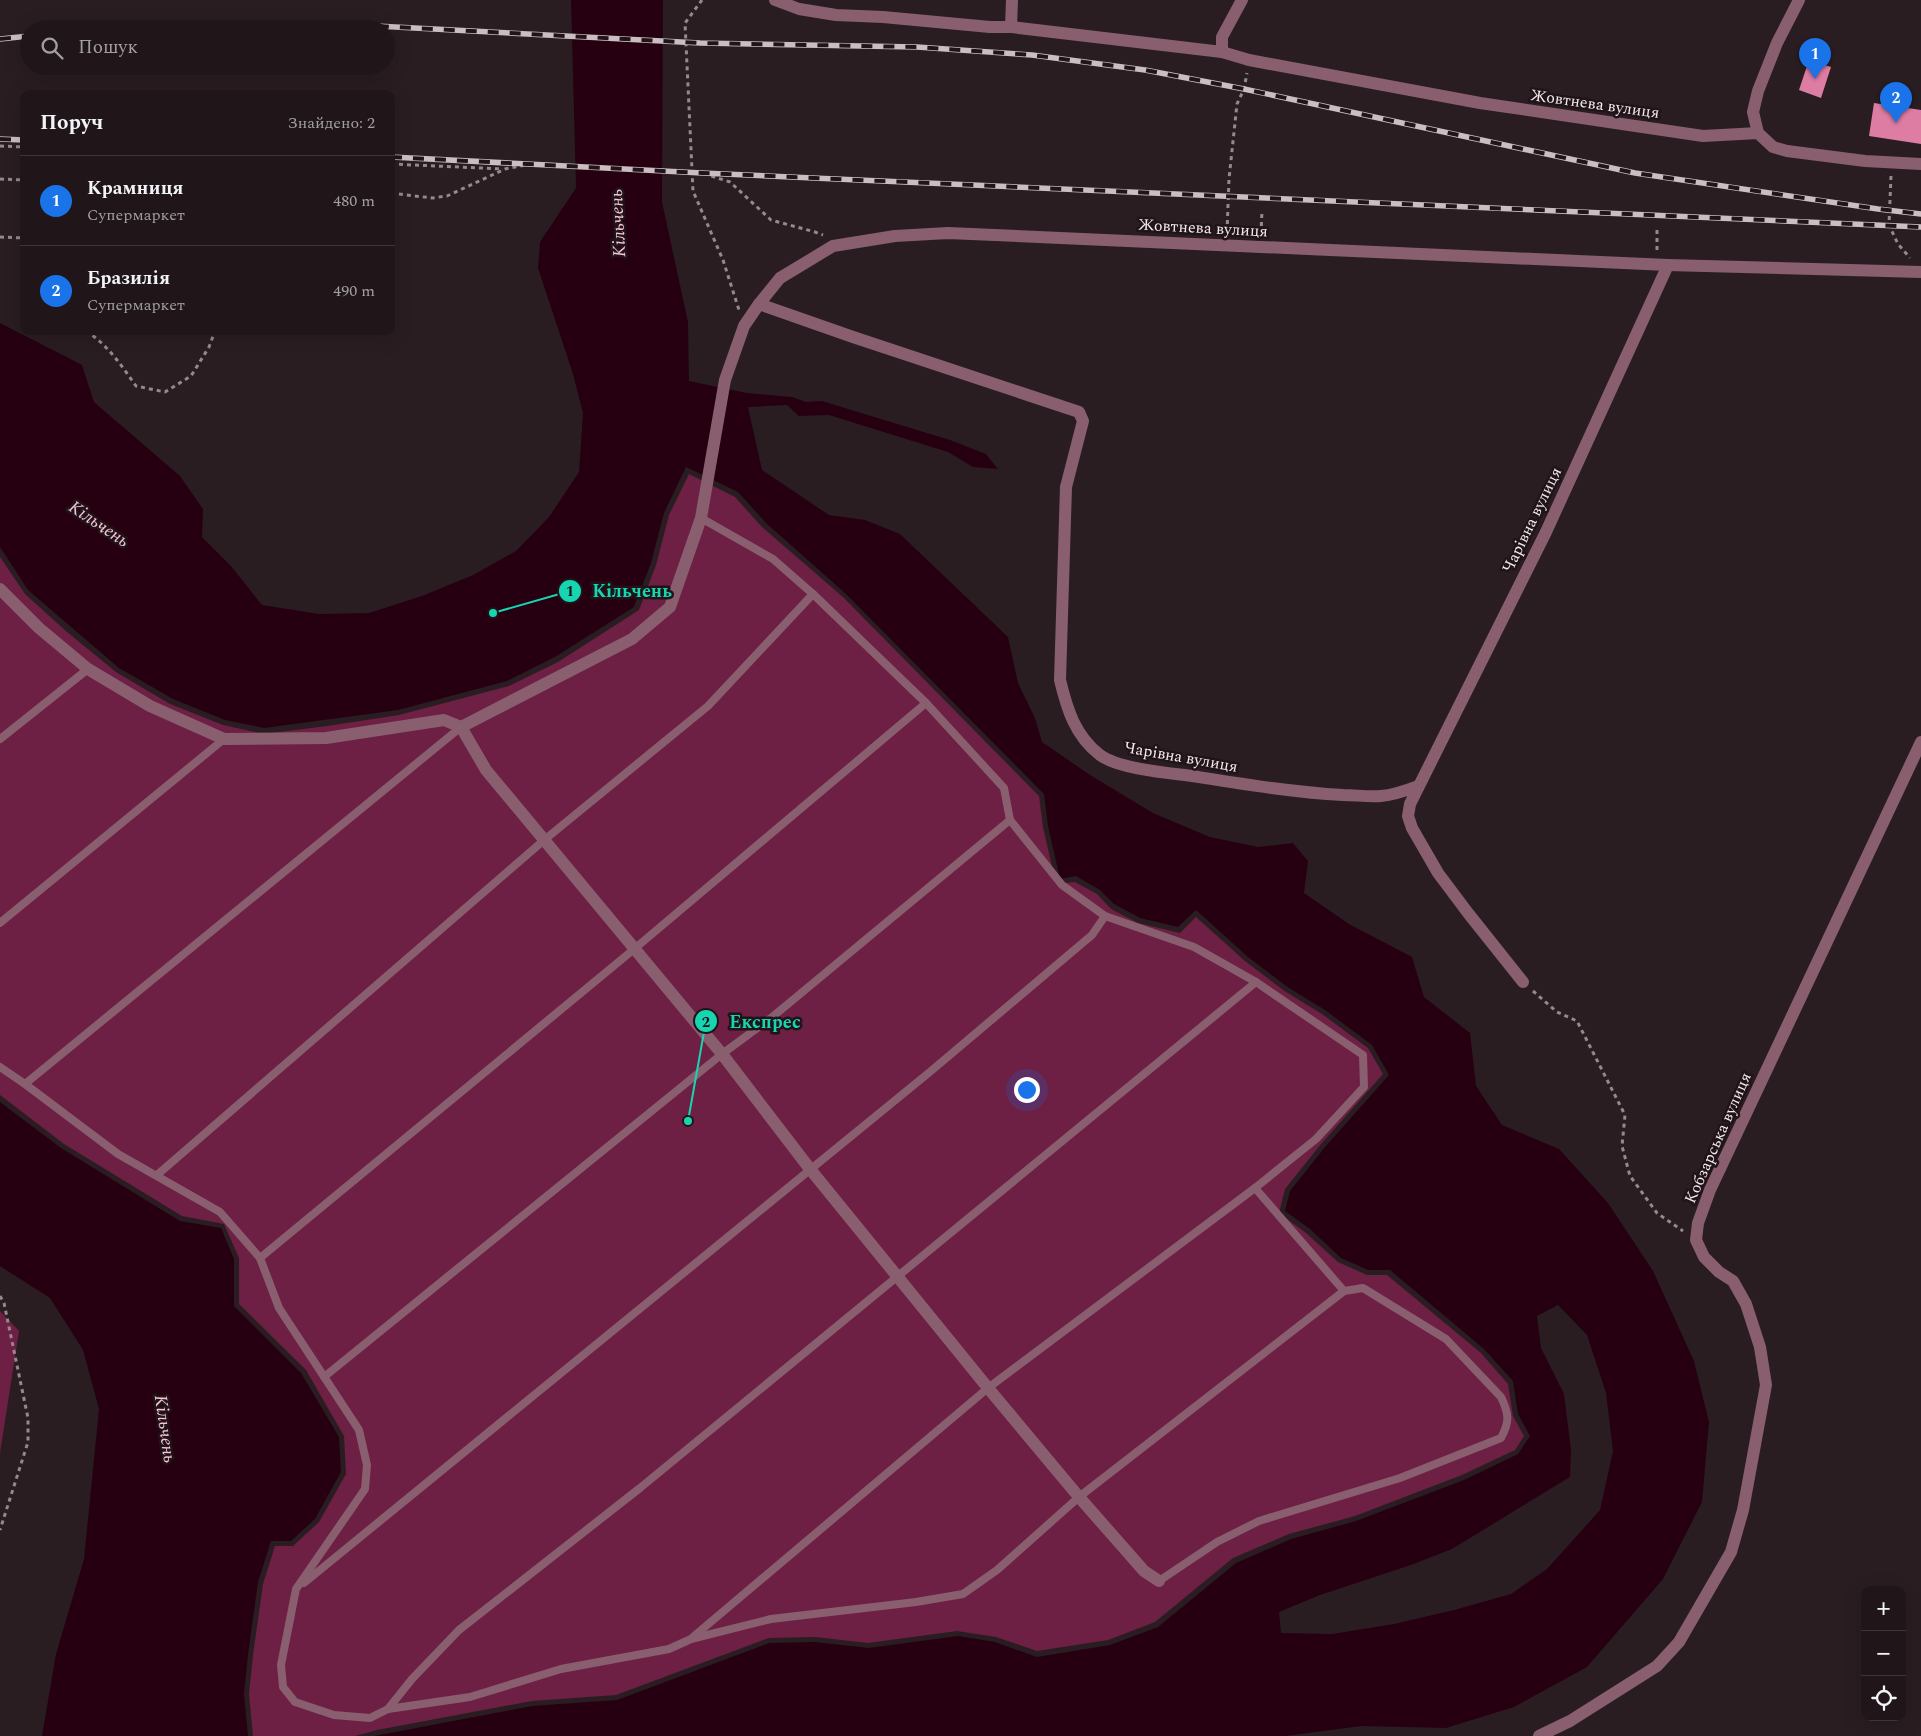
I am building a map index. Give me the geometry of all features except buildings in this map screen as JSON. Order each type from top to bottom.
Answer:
[{"type":"street","name":"Жовтнева вулиця","points":[[775,0],[799,10],[836,15],[1011,27],[1222,52],[1249,60],[1480,103],[1703,136],[1758,133]]},
{"type":"street","points":[[1011,27],[1012,0]]},
{"type":"street","points":[[1222,52],[1222,37],[1242,0]]},
{"type":"street","points":[[1799,0],[1777,43],[1758,91],[1753,112],[1758,133],[1773,146],[1787,151],[1865,161],[1921,164]]},
{"type":"street","name":"Жовтнева вулиця","points":[[461,727],[632,639],[670,607],[701,518],[724,380],[744,326],[758,304],[780,278],[833,246],[895,236],[948,234],[1668,265],[1918,269]]},
{"type":"street","name":"Чарівна вулиця","points":[[1524,982],[1438,873],[1412,828],[1408,816],[1410,804],[1546,532],[1668,265]]},
{"type":"street","name":"Чарівна вулиця","points":[[758,304],[1079,412],[1083,421],[1066,487],[1060,680],[1066,707],[1075,727],[1086,742],[1101,756],[1120,764],[1300,793],[1379,796],[1399,793],[1418,786]]},
{"type":"street","points":[[0,589],[39,628],[88,669],[150,706],[224,739],[326,738],[444,720],[461,727],[486,770],[722,1054],[810,1170],[899,1276],[988,1388],[1144,1571],[1160,1581]]},
{"type":"street","name":"Кобзарська вулиця","points":[[1696,1240],[1698,1223],[1710,1190],[1921,742]]},
{"type":"street","points":[[1539,1736],[1570,1721],[1657,1666],[1679,1642],[1731,1552],[1743,1510],[1766,1385],[1760,1347],[1746,1304],[1734,1281],[1719,1272],[1704,1257],[1696,1240]]},
{"type":"lane","points":[[691,1638],[988,1388],[1255,1188],[1316,1138],[1364,1087],[1363,1055],[1256,982],[1194,947],[1105,916],[1062,886],[1010,820],[1004,788],[926,703],[813,594],[773,559],[701,518]]},
{"type":"lane","points":[[157,1175],[544,840],[708,706],[813,594]]},
{"type":"lane","points":[[0,739],[88,669]]},
{"type":"lane","points":[[260,1258],[634,950],[926,703]]},
{"type":"lane","points":[[25,1084],[461,727]]},
{"type":"lane","points":[[0,923],[224,739]]},
{"type":"lane","points":[[324,1377],[722,1054],[771,1018],[1010,820]]},
{"type":"lane","points":[[296,1589],[932,1071],[1092,935],[1105,916]]},
{"type":"lane","points":[[388,1709],[412,1679],[459,1630],[640,1488],[1256,982]]},
{"type":"lane","points":[[0,1067],[118,1154],[220,1212],[260,1258],[279,1308],[359,1430],[367,1465],[365,1489],[296,1589],[282,1665],[283,1687],[295,1702],[334,1714],[370,1718],[388,1709],[470,1697],[562,1670],[669,1649],[691,1638],[771,1619],[916,1602],[963,1594],[997,1570],[1079,1497],[1344,1291],[1363,1288],[1446,1339],[1501,1397],[1506,1409],[1508,1424],[1501,1438],[1400,1478],[1259,1521],[1218,1542],[1160,1581]]},
{"type":"lane","points":[[1255,1188],[1344,1291]]},
{"type":"path","points":[[702,0],[685,23],[693,191],[723,260],[744,326]]},
{"type":"path","points":[[1228,246],[1228,179],[1237,104],[1244,89],[1249,60]]},
{"type":"path","points":[[0,146],[20,147]]},
{"type":"path","points":[[1892,162],[1889,225],[1898,244],[1918,269]]},
{"type":"path","points":[[395,164],[505,169]]},
{"type":"path","points":[[395,193],[432,198],[447,196],[505,169],[530,164],[702,173],[730,182],[772,220],[815,232],[842,245]]},
{"type":"path","points":[[0,179],[20,180]]},
{"type":"path","points":[[1261,230],[1262,210]]},
{"type":"path","points":[[1657,230],[1658,253]]},
{"type":"path","points":[[0,238],[20,238]]},
{"type":"path","points":[[92,335],[100,340],[136,386],[165,392],[191,376],[209,347],[213,335]]},
{"type":"path","points":[[1524,982],[1557,1012],[1577,1021],[1625,1115],[1622,1146],[1630,1176],[1657,1214],[1696,1240]]},
{"type":"path","points":[[0,1296],[4,1303],[28,1418],[28,1442],[0,1530]]},
{"type":"shaded area","points":[[689,474],[735,497],[762,527],[843,597],[1039,796],[1043,827],[1056,884],[1075,882],[1097,894],[1111,909],[1138,923],[1180,933],[1196,917],[1245,961],[1286,992],[1322,1014],[1368,1048],[1383,1074],[1321,1144],[1285,1189],[1279,1213],[1306,1233],[1338,1262],[1367,1275],[1387,1275],[1481,1353],[1508,1384],[1513,1416],[1524,1436],[1515,1450],[1462,1475],[1355,1516],[1289,1534],[1233,1558],[1155,1622],[1108,1640],[1037,1651],[996,1637],[957,1631],[868,1643],[815,1637],[769,1638],[616,1695],[532,1701],[377,1730],[355,1736],[253,1736],[249,1694],[263,1584],[275,1546],[293,1546],[319,1522],[346,1474],[344,1436],[306,1370],[239,1304],[239,1258],[224,1224],[182,1216],[64,1144],[0,1095],[0,557],[25,594],[67,632],[116,672],[170,704],[223,725],[264,734],[399,715],[509,686],[558,662],[639,610],[656,565],[669,515]]},
{"type":"shaded area","points":[[0,1311],[19,1331],[0,1453]]},
{"type":"water","points":[[571,0],[663,0],[662,202],[688,322],[689,381],[747,393],[792,397],[806,402],[822,401],[950,440],[986,454],[998,469],[973,467],[948,452],[829,415],[799,416],[787,405],[748,407],[762,470],[829,515],[865,520],[900,534],[1008,637],[1018,683],[1035,718],[1042,742],[1090,775],[1153,813],[1210,837],[1258,847],[1293,843],[1308,861],[1304,893],[1349,924],[1412,957],[1424,997],[1470,1033],[1476,1086],[1502,1125],[1559,1149],[1608,1203],[1653,1271],[1694,1361],[1709,1422],[1702,1502],[1663,1579],[1587,1667],[1514,1707],[1446,1728],[1361,1726],[1286,1736],[374,1736],[532,1706],[617,1700],[769,1643],[815,1642],[869,1648],[958,1636],[995,1642],[1037,1657],[1110,1645],[1158,1627],[1236,1563],[1291,1539],[1356,1521],[1464,1480],[1518,1454],[1530,1436],[1518,1414],[1513,1381],[1484,1349],[1390,1270],[1368,1270],[1341,1258],[1310,1229],[1285,1211],[1290,1191],[1325,1147],[1389,1075],[1372,1045],[1325,1010],[1289,988],[1248,957],[1196,910],[1178,927],[1140,918],[1114,904],[1100,890],[1076,876],[1060,879],[1048,826],[1044,794],[846,594],[766,523],[738,492],[686,467],[664,513],[651,563],[634,607],[555,657],[507,681],[398,710],[264,728],[225,720],[173,699],[119,668],[28,590],[0,547],[0,323],[20,333],[20,335],[82,365],[94,402],[180,476],[203,509],[202,537],[231,566],[262,605],[319,614],[369,613],[422,596],[473,575],[516,551],[549,517],[579,472],[583,413],[573,374],[538,268],[540,242],[576,188]],"holes":[[[1558,1305],[1587,1335],[1606,1393],[1613,1451],[1600,1510],[1547,1569],[1511,1594],[1454,1610],[1394,1624],[1332,1634],[1281,1633],[1279,1612],[1320,1595],[1411,1565],[1452,1549],[1570,1477],[1571,1450],[1564,1394],[1541,1348],[1537,1316]]]},
{"type":"water","points":[[0,1102],[61,1148],[180,1221],[221,1228],[234,1259],[234,1306],[301,1373],[339,1437],[341,1472],[315,1519],[291,1541],[271,1541],[258,1582],[244,1694],[248,1736],[42,1736],[56,1654],[84,1559],[99,1409],[83,1350],[50,1298],[0,1266]]},
{"type":"railway","points":[[395,27],[700,43],[917,47],[1032,55],[1145,70],[1244,89],[1635,173],[1921,214]]},
{"type":"railway","points":[[0,39],[20,37]]},
{"type":"railway","points":[[0,139],[20,140]]},
{"type":"railway","points":[[395,157],[702,173],[1921,227]]},
{"type":"place","name":"Крамниця","points":[[1815,79]]},
{"type":"place","name":"Бразилія","points":[[1896,123]]},
{"type":"place","name":"Кільчень","points":[[493,613]]},
{"type":"place","name":"Експрес","points":[[688,1121]]}]
